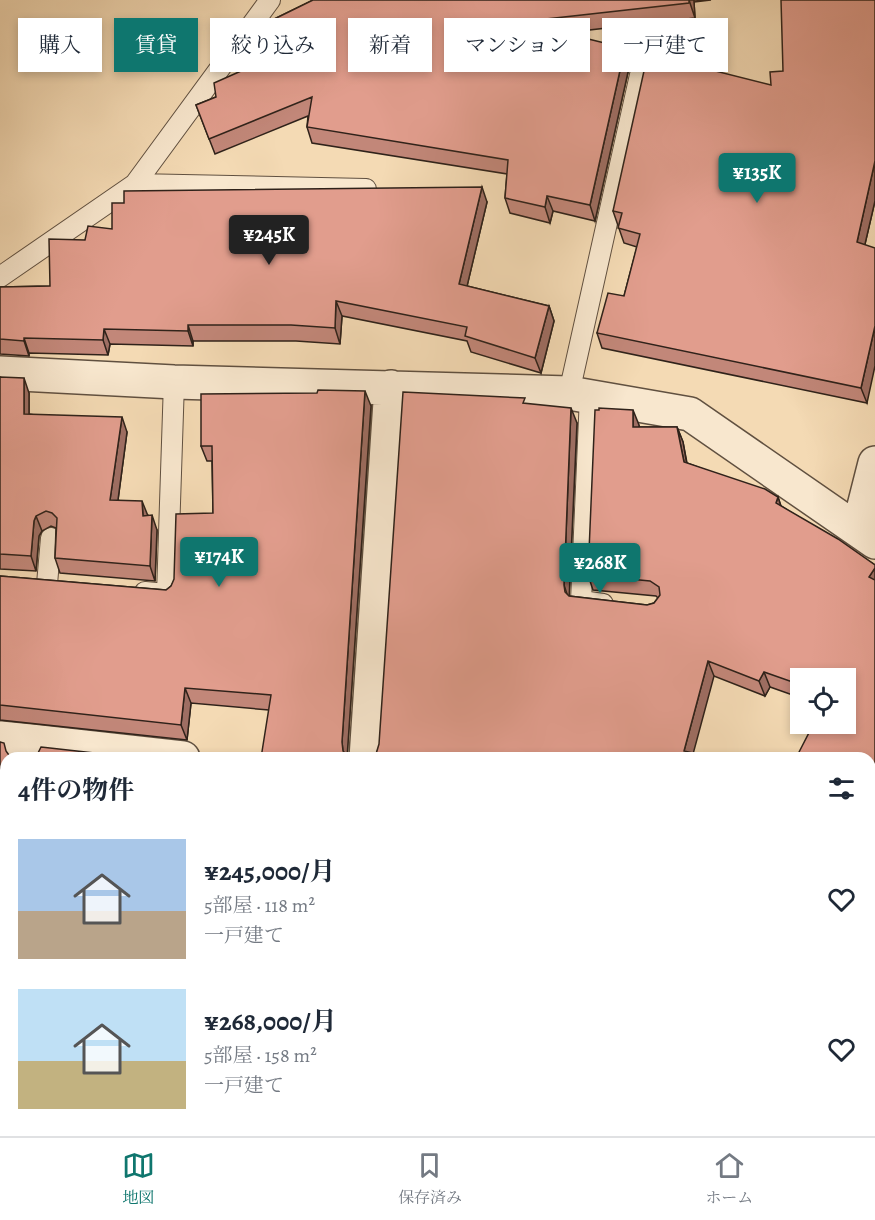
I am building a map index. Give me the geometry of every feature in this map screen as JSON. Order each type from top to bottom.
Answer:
[{"type":"street","points":[[0,373],[174,382],[579,394],[690,414],[866,536],[875,463]]},
{"type":"street","points":[[366,752],[391,387]]},
{"type":"street","points":[[19,745],[107,752]]},
{"type":"lane","points":[[0,277],[135,184],[270,0]]},
{"type":"lane","points":[[623,605],[581,602],[579,394],[640,75]]},
{"type":"lane","points":[[135,184],[387,190]]},
{"type":"lane","points":[[123,590],[167,594],[174,382]]},
{"type":"lane","points":[[47,584],[51,538]]},
{"type":"lane","points":[[23,582],[69,586]]},
{"type":"building","points":[[313,0],[689,0],[689,3],[555,18],[444,18],[444,72],[590,72],[590,39],[602,42],[602,72],[620,72],[590,205],[547,196],[545,207],[505,198],[508,160],[307,127],[312,97],[209,139],[196,105],[216,97],[214,83],[239,72],[336,72],[336,18],[276,18]]},
{"type":"building","points":[[781,0],[875,0],[875,161],[857,242],[875,248],[875,326],[861,388],[597,333],[608,293],[624,296],[640,234],[618,228],[622,213],[613,211],[644,72],[719,72],[771,85],[770,72],[783,71]]},
{"type":"building","points":[[482,187],[459,284],[549,306],[535,358],[465,336],[467,327],[336,301],[335,328],[291,325],[188,325],[188,331],[104,329],[103,340],[0,339],[0,287],[50,286],[49,239],[85,240],[88,226],[112,229],[112,203],[124,203],[124,191]]},
{"type":"building","points":[[0,377],[24,378],[24,414],[122,417],[110,500],[142,501],[143,516],[152,515],[150,566],[55,558],[57,518],[46,511],[36,516],[34,521],[31,556],[0,554]]},
{"type":"building","points":[[318,390],[365,391],[342,742],[344,752],[262,752],[271,695],[185,688],[181,725],[0,705],[0,576],[166,590],[174,579],[176,514],[213,513],[212,446],[201,446],[201,394],[317,393]]},
{"type":"building","points":[[403,392],[525,398],[523,403],[571,408],[564,585],[565,592],[569,596],[647,605],[654,603],[660,595],[659,587],[650,581],[588,575],[595,410],[599,408],[633,410],[633,427],[677,427],[684,462],[765,489],[778,497],[776,503],[838,539],[875,565],[869,577],[875,580],[875,752],[799,752],[808,734],[856,734],[856,668],[790,668],[790,681],[764,672],[759,681],[708,661],[684,751],[688,752],[377,752],[379,744]]},
{"type":"building","points":[[0,742],[4,743],[7,752],[0,752]]},
{"type":"building","points":[[41,747],[86,752],[38,752]]}]
